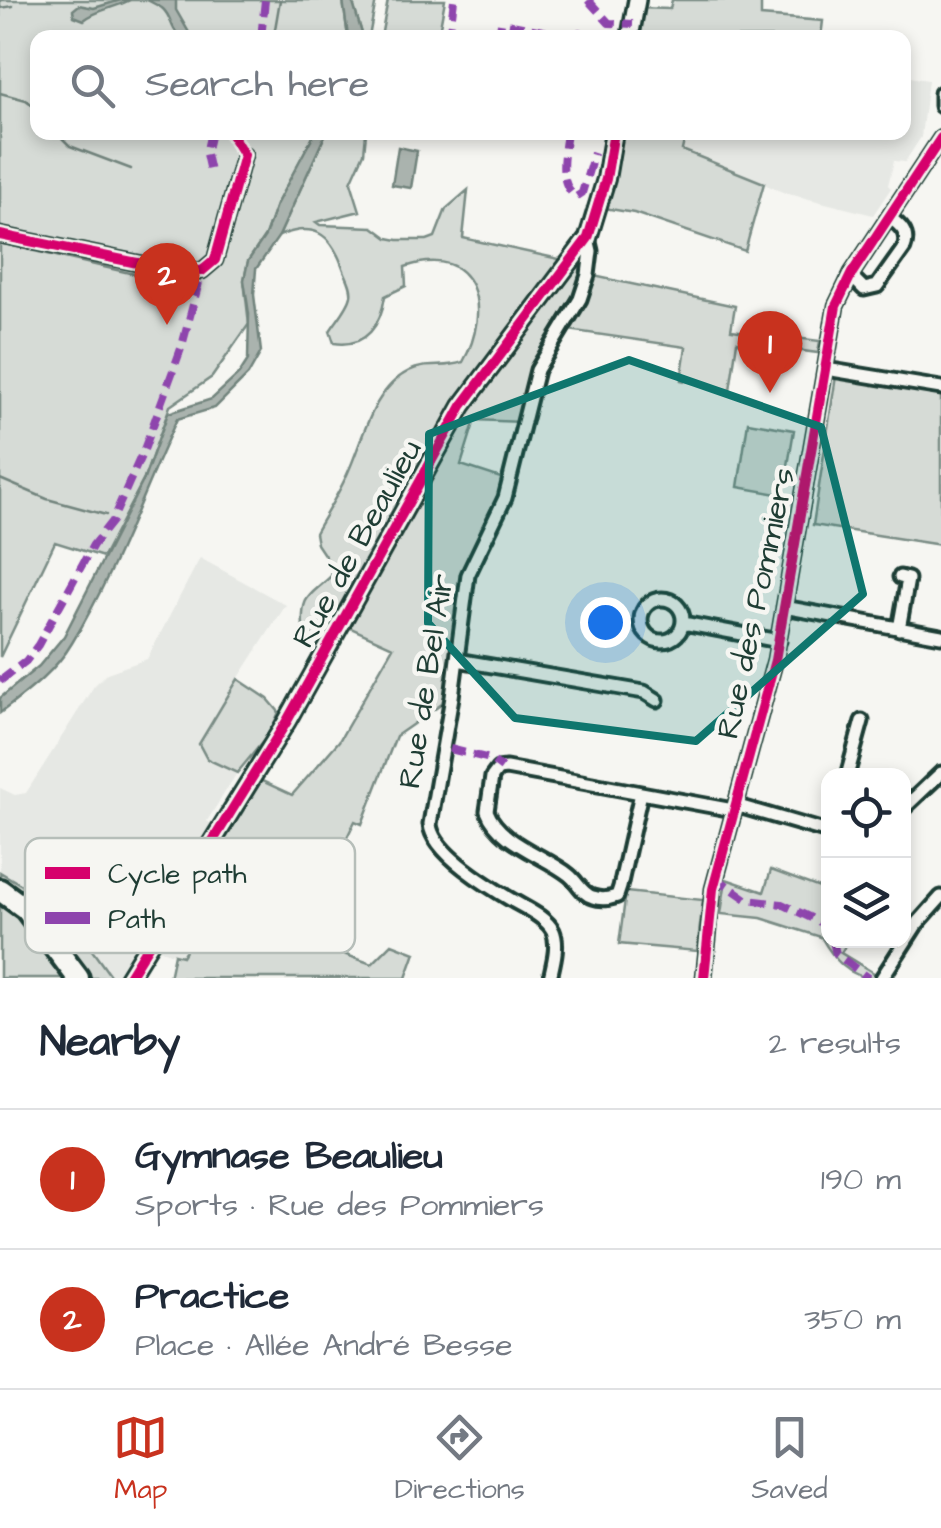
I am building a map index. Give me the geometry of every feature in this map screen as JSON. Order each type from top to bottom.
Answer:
[{"type":"highway","points":[[0,890],[25,908]]},
{"type":"highway","points":[[59,953],[78,978]]},
{"type":"street","points":[[631,30],[636,0]]},
{"type":"street","points":[[941,93],[941,106]]},
{"type":"street","name":"Rue des Pommiers","points":[[704,978],[713,888],[778,640],[840,295],[855,282],[889,217],[941,138]]},
{"type":"street","name":"Rue de Beaulieu","points":[[215,838],[287,721],[462,406],[588,238],[606,179],[613,140]]},
{"type":"street","points":[[0,235],[167,269],[202,270],[215,260],[244,155]]},
{"type":"street","name":"Rue des Pommiers","points":[[855,282],[868,290],[877,286],[904,248],[904,231],[889,217]]},
{"type":"street","name":"Rue de Bel Air","points":[[550,978],[556,943],[548,924],[440,848],[430,831],[468,575],[505,498],[537,370],[580,299],[592,251],[588,238]]},
{"type":"street","points":[[826,369],[941,388]]},
{"type":"street","points":[[899,629],[908,579],[900,577]]},
{"type":"street","points":[[784,606],[941,636]]},
{"type":"street","points":[[683,624],[778,640]]},
{"type":"street","points":[[457,660],[644,692],[657,700]]},
{"type":"street","points":[[849,768],[862,721]]},
{"type":"street","points":[[642,792],[619,892],[606,899],[586,894],[567,873],[498,826],[487,811],[492,777],[502,768],[734,807],[821,830]]},
{"type":"street","points":[[911,801],[941,773]]},
{"type":"street","points":[[882,978],[916,925],[941,897]]},
{"type":"street","name":"Rue de Beaulieu","points":[[128,978],[143,953]]},
{"type":"highlighted area","points":[[629,360],[821,427],[863,594],[696,741],[515,718],[428,623],[429,434]]},
{"type":"shaded area","points":[[0,0],[343,0],[347,30],[30,30],[30,140],[311,140],[276,205],[265,236],[248,261],[244,280],[249,324],[212,377],[170,406],[144,479],[103,557],[55,542],[0,657]]},
{"type":"shaded area","points":[[130,0],[84,20],[74,16],[73,10],[79,5],[94,8]]},
{"type":"shaded area","points":[[147,0],[176,0],[176,10],[188,30],[175,30],[163,9]]},
{"type":"shaded area","points":[[343,0],[352,0],[361,30],[347,30]]},
{"type":"shaded area","points":[[352,0],[376,0],[370,30],[361,30]]},
{"type":"shaded area","points":[[388,0],[445,0],[439,30],[382,30]]},
{"type":"shaded area","points":[[672,0],[761,0],[761,16],[823,21],[822,30],[632,30],[637,8],[670,9]]},
{"type":"shaded area","points":[[911,77],[928,80],[921,137],[905,162],[894,161],[888,185],[891,188],[873,215],[785,193],[682,149],[684,140],[911,140]]},
{"type":"shaded area","points":[[311,140],[323,140],[279,236],[256,269],[254,295],[261,352],[248,375],[215,408],[177,419],[115,561],[72,643],[49,673],[0,713],[0,698],[39,666],[64,636],[144,479],[168,413],[212,399],[248,360],[249,314],[244,280],[248,261],[265,236],[276,205]]},
{"type":"shaded area","points":[[323,140],[365,140],[351,182],[360,211],[316,222],[320,225],[373,227],[388,238],[427,240],[435,237],[446,209],[468,190],[463,238],[573,262],[588,238],[589,275],[735,306],[731,330],[820,341],[818,353],[737,342],[730,390],[681,380],[686,347],[562,329],[537,370],[523,422],[475,420],[461,465],[510,481],[475,559],[452,697],[396,736],[362,824],[355,821],[347,838],[224,838],[260,780],[292,795],[339,741],[393,647],[340,623],[329,643],[303,629],[305,602],[331,576],[333,568],[317,544],[315,533],[349,470],[378,401],[397,379],[415,368],[463,362],[472,342],[477,303],[463,273],[449,264],[430,262],[405,267],[406,286],[385,296],[380,316],[370,332],[355,342],[334,343],[330,331],[348,305],[351,292],[337,254],[319,233],[302,230],[279,236]]},
{"type":"shaded area","points":[[612,140],[684,140],[682,150],[764,183],[745,251],[634,213],[598,207]]},
{"type":"shaded area","points":[[398,147],[417,151],[411,188],[392,185]]},
{"type":"shaded area","points":[[836,376],[941,392],[941,545],[813,525]]},
{"type":"shaded area","points":[[748,422],[794,430],[783,495],[738,487]]},
{"type":"shaded area","points":[[200,558],[286,605],[214,716],[207,759],[237,773],[207,821],[217,828],[210,838],[25,838],[25,887],[0,872],[0,788],[15,795],[26,793],[94,686],[107,673],[147,659]]},
{"type":"shaded area","points":[[238,679],[268,699],[279,712],[270,733],[237,773],[207,759],[199,744]]},
{"type":"shaded area","points":[[771,870],[821,888],[821,937],[761,918],[721,914],[726,879],[764,892]]},
{"type":"shaded area","points":[[0,872],[25,887],[25,910],[0,882]]},
{"type":"shaded area","points":[[626,892],[703,900],[697,951],[619,944]]},
{"type":"shaded area","points":[[0,899],[25,917],[25,953],[54,953],[74,978],[0,978]]},
{"type":"shaded area","points":[[392,944],[415,953],[406,978],[169,978],[174,954],[341,953],[372,964]]},
{"type":"shaded area","points":[[828,948],[844,948],[841,953],[877,975],[857,975]]},
{"type":"shaded area","points":[[64,953],[94,953],[112,978],[86,978]]},
{"type":"shaded area","points":[[94,953],[135,953],[119,978],[112,978]]},
{"type":"waterway","points":[[275,30],[280,0]]},
{"type":"waterway","points":[[0,8],[13,6]]},
{"type":"waterway","points":[[0,93],[30,103]]},
{"type":"waterway","points":[[64,140],[70,146],[131,169]]},
{"type":"waterway","points":[[0,243],[160,280]]},
{"type":"waterway","points":[[0,479],[47,499],[106,515]]},
{"type":"waterway","points":[[0,879],[25,897]]},
{"type":"marked path","points":[[262,30],[265,0]]},
{"type":"marked path","points":[[450,30],[454,0]]},
{"type":"marked path","points":[[588,0],[609,23],[633,24]]},
{"type":"marked path","points":[[500,30],[501,23],[538,30]]},
{"type":"marked path","points":[[209,140],[206,154],[211,176]]},
{"type":"marked path","points":[[566,140],[564,176],[576,197],[582,193],[594,153]]},
{"type":"marked path","points":[[0,681],[26,661],[38,645],[93,545],[112,521],[145,447],[182,346],[202,271]]},
{"type":"marked path","points":[[450,749],[490,759],[502,768]]},
{"type":"marked path","points":[[715,877],[748,900],[782,904],[821,923]]},
{"type":"marked path","points":[[835,948],[836,954],[868,978]]},
{"type":"cycle path","points":[[704,978],[713,889],[775,660],[836,306],[852,273],[941,138]]},
{"type":"cycle path","points":[[0,235],[167,269],[202,271],[215,260],[244,155],[235,140]]},
{"type":"cycle path","points":[[215,838],[287,721],[462,406],[588,238],[606,179],[613,140]]},
{"type":"cycle path","points":[[128,978],[143,953]]},
{"type":"place","name":"Practice","points":[[167,325]]},
{"type":"place","name":"Gymnase Beaulieu","points":[[770,393]]}]
